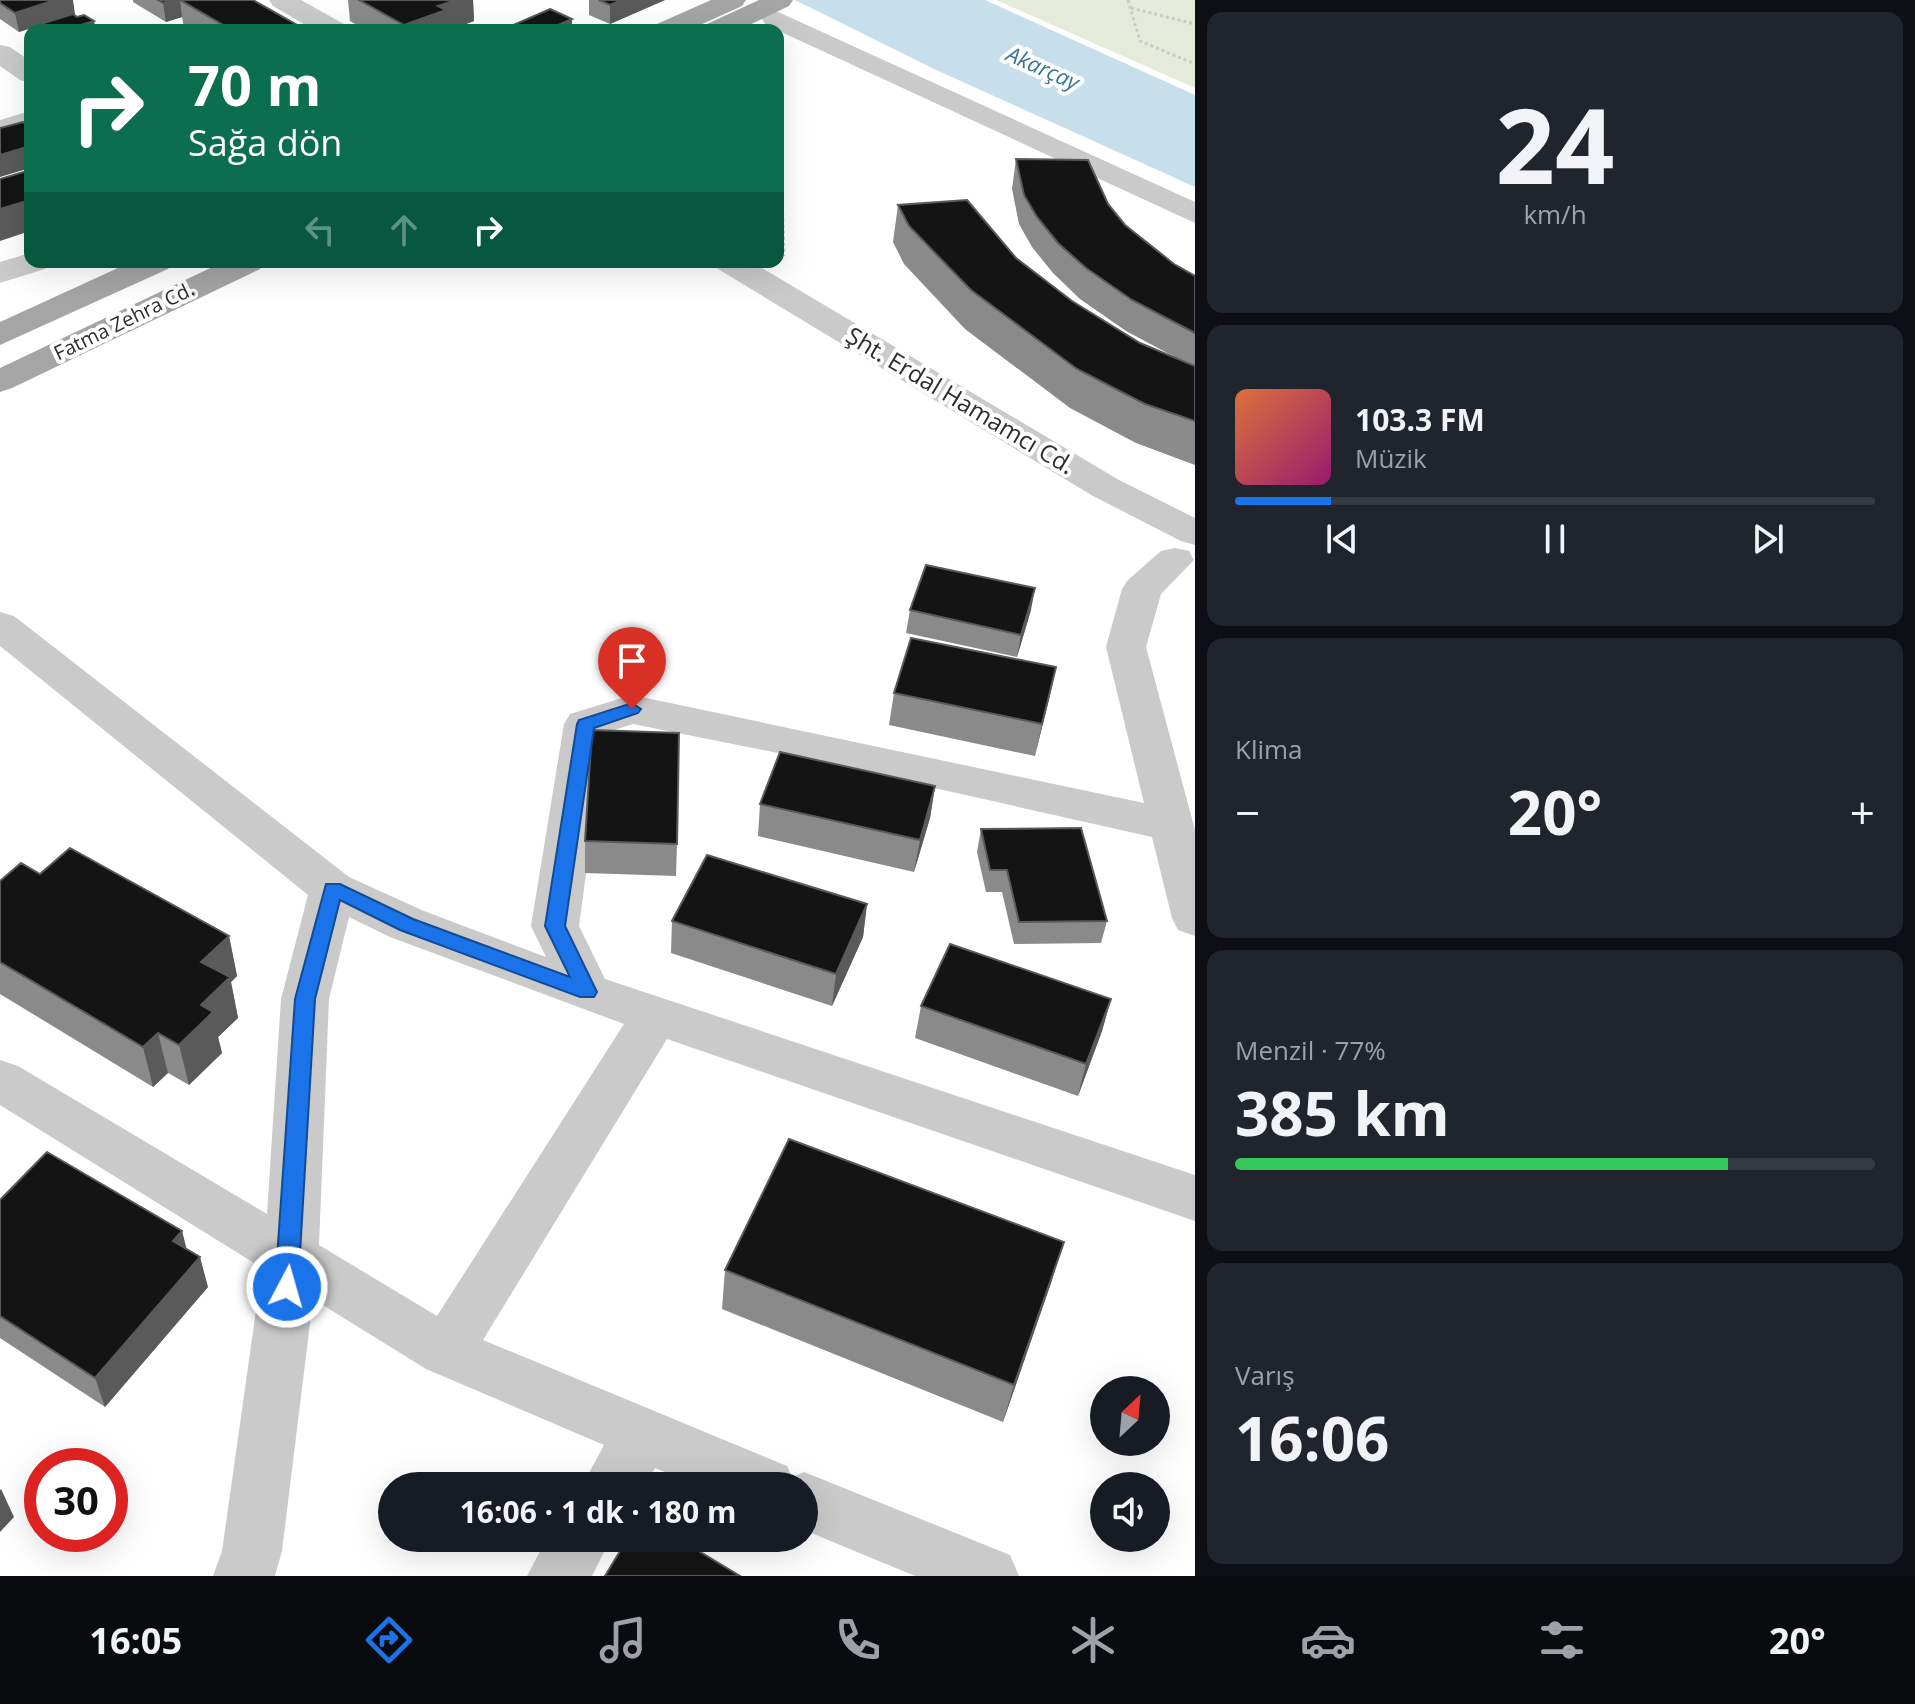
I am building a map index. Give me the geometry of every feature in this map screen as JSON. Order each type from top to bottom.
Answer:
[{"type":"main road","points":[[680,24],[733,0]]},
{"type":"main road","points":[[735,24],[778,10]]},
{"type":"main road","name":"Fatma Zehra Cd.","points":[[0,335],[144,268]]},
{"type":"main road","name":"Fatma Zehra Cd.","points":[[0,381],[236,268]]},
{"type":"street","points":[[282,0],[324,24]]},
{"type":"street","points":[[778,10],[1195,214]]},
{"type":"street","points":[[0,53],[24,70]]},
{"type":"street","points":[[0,129],[24,122]]},
{"type":"street","points":[[0,273],[24,265]]},
{"type":"street","name":"Şht. Erdal Hamamcı Cd.","points":[[739,268],[1106,488],[1188,558]]},
{"type":"street","points":[[1188,558],[1142,589],[1126,647],[1195,918]]},
{"type":"street","points":[[0,625],[333,889],[407,924],[587,992],[1195,1198]]},
{"type":"street","points":[[587,992],[555,926],[585,724],[632,709],[783,739],[1171,825]]},
{"type":"street","points":[[244,1576],[252,1551],[291,1257],[305,999],[333,889]]},
{"type":"street","points":[[446,1351],[656,1015]]},
{"type":"street","points":[[0,1080],[446,1351],[731,1472]]},
{"type":"street","points":[[620,1472],[642,1436]]},
{"type":"street","points":[[818,1507],[988,1576]]},
{"type":"street","points":[[558,1576],[573,1552]]},
{"type":"path","points":[[1128,0],[1140,41],[1195,64]]},
{"type":"path","points":[[1131,8],[1195,24]]},
{"type":"green space","points":[[996,0],[1195,0],[1195,88]]},
{"type":"water","name":"Akarçay","points":[[795,0],[985,0],[1195,95],[1195,187],[932,68]]},
{"type":"building","points":[[0,0],[55,0],[15,13]]},
{"type":"building","points":[[180,0],[253,0],[295,24],[222,24]]},
{"type":"building","points":[[359,0],[456,0],[438,6],[446,10],[402,24]]},
{"type":"building","points":[[599,0],[622,0],[610,5]]},
{"type":"building","points":[[550,9],[572,19],[561,24],[516,24]]},
{"type":"building","points":[[73,14],[77,17],[84,15],[94,21],[84,24],[40,24]]},
{"type":"building","points":[[23,122],[24,148],[0,155],[0,128]]},
{"type":"building","points":[[1016,159],[1088,160],[1108,204],[1125,225],[1174,264],[1195,276],[1195,333],[1132,300],[1086,268],[1058,243],[1024,195]]},
{"type":"building","points":[[24,172],[24,202],[0,209],[0,179]]},
{"type":"building","points":[[967,200],[1016,258],[1072,301],[1140,343],[1195,366],[1195,421],[1145,404],[1077,369],[971,290],[909,226],[898,205]]},
{"type":"building","points":[[926,565],[1035,588],[1021,635],[910,610]]},
{"type":"building","points":[[911,638],[1056,667],[1042,724],[894,693]]},
{"type":"building","points":[[592,730],[679,733],[677,844],[585,841]]},
{"type":"building","points":[[780,752],[935,786],[920,840],[760,804]]},
{"type":"building","points":[[1081,828],[1107,921],[1019,922],[1007,870],[990,870],[981,829]]},
{"type":"building","points":[[70,848],[229,936],[201,962],[230,977],[201,1005],[213,1012],[179,1045],[158,1033],[143,1047],[0,962],[0,881],[21,863],[40,874]]},
{"type":"building","points":[[707,855],[867,904],[836,974],[672,921]]},
{"type":"building","points":[[950,944],[1111,999],[1086,1064],[921,1006]]},
{"type":"building","points":[[789,1139],[1064,1242],[1014,1385],[725,1270]]},
{"type":"building","points":[[47,1152],[182,1231],[173,1241],[200,1257],[95,1378],[0,1316],[0,1200]]},
{"type":"building","points":[[620,1552],[700,1552],[740,1576],[605,1576]]},
{"type":"route","points":[[287,1287],[305,999],[333,889],[407,924],[587,992],[555,926],[585,724],[632,709]]}]
